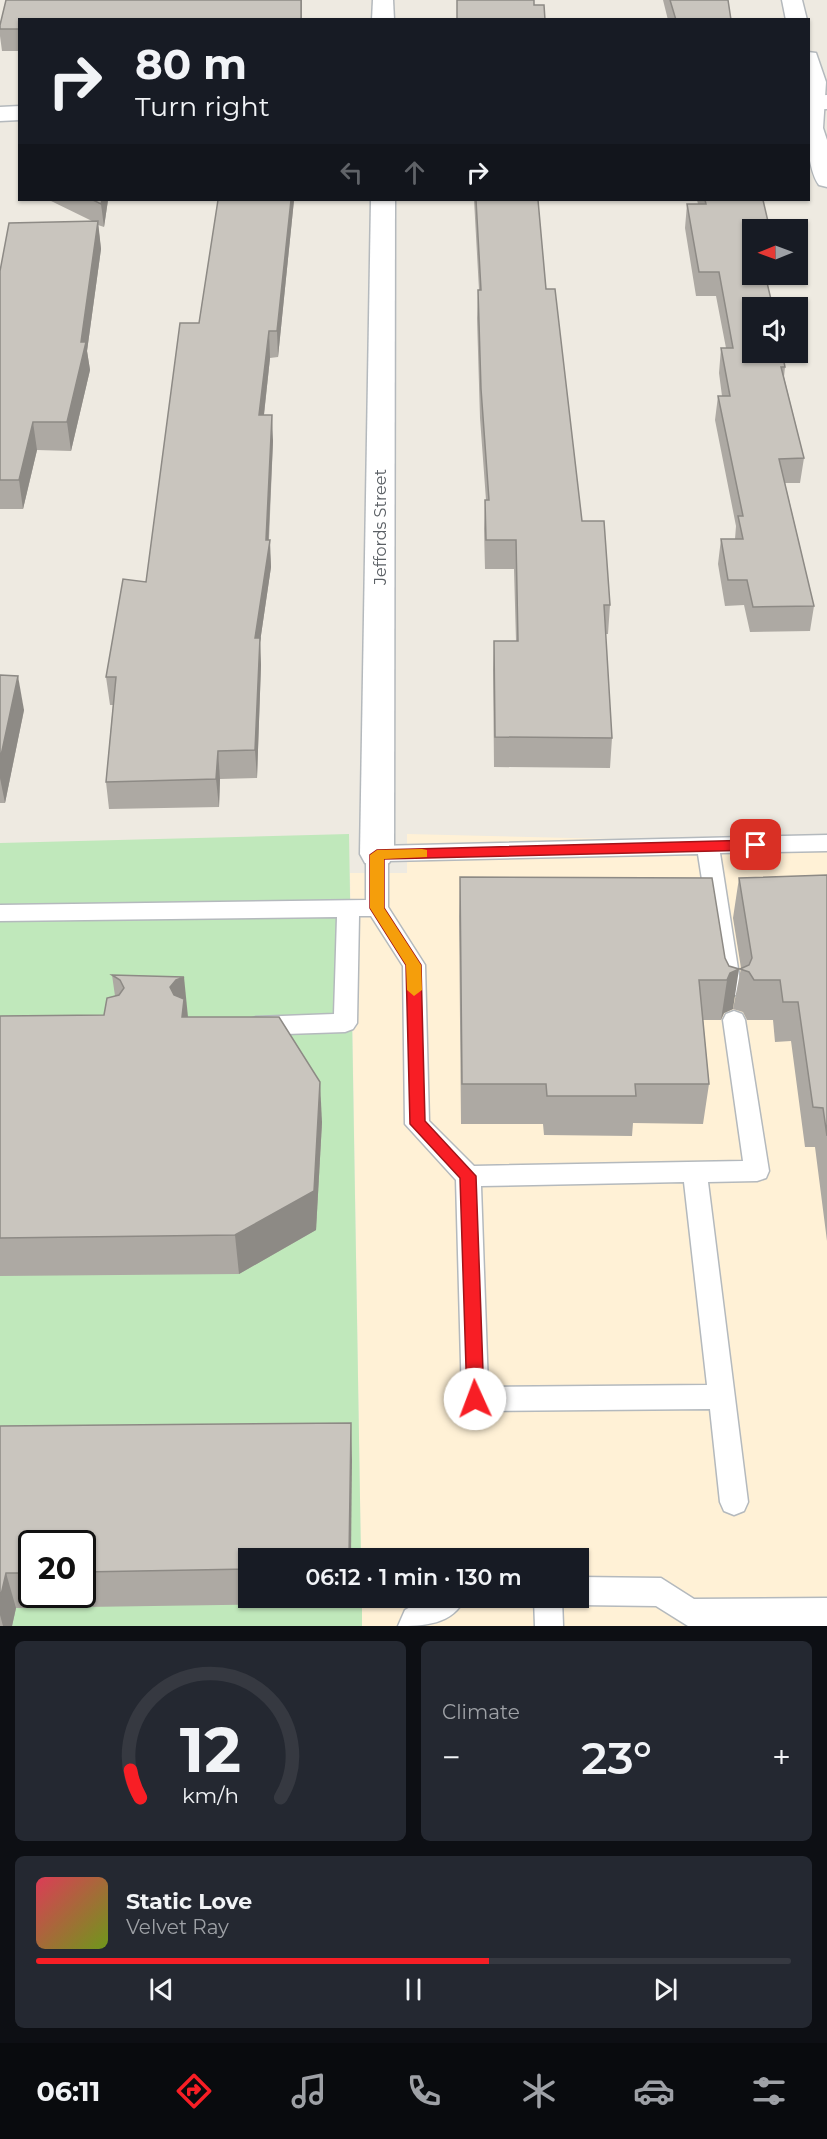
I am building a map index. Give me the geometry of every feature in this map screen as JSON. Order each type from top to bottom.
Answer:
[{"type":"street","points":[[383,0],[383,18]]},
{"type":"street","points":[[792,0],[796,18]]},
{"type":"street","points":[[810,65],[815,82],[816,103],[812,128],[827,180]]},
{"type":"street","points":[[0,114],[18,113]]},
{"type":"street","name":"Jeffords Street","points":[[377,855],[383,201]]},
{"type":"lane","points":[[722,1397],[475,1399],[468,1176],[417,1124],[414,965],[377,908],[377,855],[827,843]]},
{"type":"lane","points":[[468,1176],[757,1171],[708,847]]},
{"type":"lane","points":[[0,913],[377,908]]},
{"type":"lane","points":[[237,1026],[345,1023],[348,909]]},
{"type":"lane","points":[[694,1172],[734,1502]]},
{"type":"lane","points":[[589,1591],[661,1592],[691,1620],[827,1612]]},
{"type":"lane","points":[[412,1626],[415,1620],[435,1608]]},
{"type":"lane","points":[[548,1608],[549,1626]]},
{"type":"shaded area","points":[[407,834],[827,844],[827,1626],[362,1626],[362,1608],[589,1608],[589,1548],[361,1548],[350,873],[407,873]]},
{"type":"green space","points":[[349,834],[361,1548],[238,1548],[238,1608],[362,1608],[362,1626],[0,1626],[0,843]]},
{"type":"building","points":[[6,0],[301,0],[301,18],[18,18],[18,29],[0,29]]},
{"type":"building","points":[[457,0],[534,0],[534,5],[544,5],[545,18],[457,18]]},
{"type":"building","points":[[670,0],[728,0],[731,18],[675,18]]},
{"type":"building","points":[[218,201],[291,201],[277,331],[269,331],[259,415],[272,415],[266,540],[270,540],[255,638],[260,638],[255,750],[218,751],[216,779],[106,782],[116,677],[106,677],[123,579],[146,582],[180,323],[199,323]]},
{"type":"building","points":[[476,201],[538,201],[546,289],[555,289],[582,521],[604,521],[610,605],[604,605],[612,738],[495,737],[494,641],[518,641],[516,540],[486,540],[485,500],[489,500],[481,389],[478,290],[481,290]]},
{"type":"building","points":[[705,201],[763,201],[767,219],[742,219],[742,285],[768,285],[770,297],[742,297],[742,363],[784,363],[785,367],[781,367],[804,458],[779,459],[814,606],[753,607],[747,580],[728,580],[721,539],[743,539],[738,516],[743,516],[718,396],[730,396],[721,348],[733,348],[719,272],[699,272],[687,204],[706,204]]},
{"type":"building","points":[[98,221],[81,342],[86,342],[67,422],[33,422],[19,480],[0,480],[0,271],[9,223]]},
{"type":"building","points":[[0,675],[18,676],[0,760]]},
{"type":"building","points":[[827,875],[827,1136],[823,1108],[813,1107],[798,1002],[783,1002],[780,980],[754,980],[749,972],[740,969],[749,965],[752,958],[739,878]]},
{"type":"building","points":[[460,877],[712,878],[725,958],[729,966],[739,969],[730,973],[727,980],[699,980],[709,1084],[635,1084],[636,1096],[547,1096],[546,1084],[462,1084]]},
{"type":"building","points":[[112,975],[184,977],[176,980],[170,987],[174,995],[184,999],[182,1017],[279,1017],[320,1082],[314,1191],[235,1235],[0,1238],[0,1016],[104,1015],[107,998],[119,995],[124,988],[120,980]]},
{"type":"building","points":[[351,1423],[349,1548],[238,1548],[238,1569],[96,1572],[96,1530],[18,1530],[18,1573],[6,1573],[0,1599],[0,1426]]},
{"type":"slow traffic","points":[[414,990],[414,965],[377,908],[377,855],[422,854]]},
{"type":"route","points":[[475,1399],[468,1176],[417,1124],[414,965],[377,908],[377,855],[756,845]]}]
